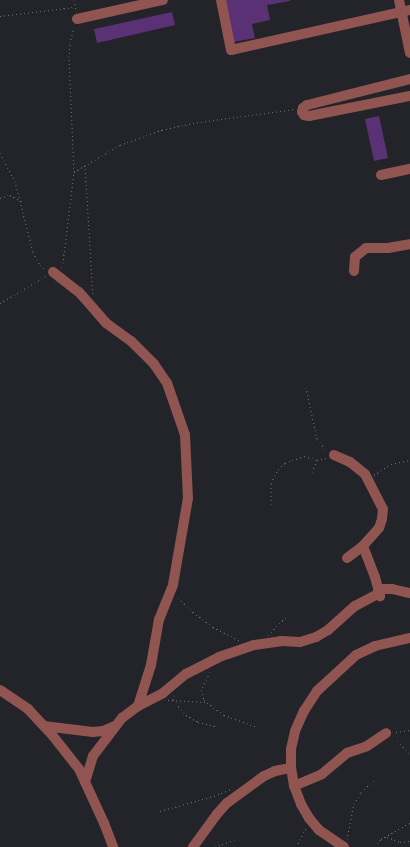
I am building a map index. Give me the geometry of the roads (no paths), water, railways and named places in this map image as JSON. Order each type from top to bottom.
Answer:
[{"type":"street","points":[[77,19],[146,2],[163,0]]},
{"type":"street","points":[[221,0],[231,50],[406,11]]},
{"type":"street","points":[[399,0],[406,11],[410,53]]},
{"type":"street","points":[[410,79],[303,108],[303,114],[309,116],[410,96]]},
{"type":"street","points":[[382,175],[410,169]]},
{"type":"street","points":[[354,271],[356,257],[366,248],[388,248],[410,245]]},
{"type":"street","points":[[53,272],[80,292],[106,323],[134,344],[159,371],[167,383],[186,442],[185,471],[188,492],[173,585],[159,619],[150,665],[138,706]]},
{"type":"street","points":[[334,455],[350,462],[370,479],[383,508],[383,516],[379,528],[363,546],[347,558]]},
{"type":"street","points":[[363,546],[375,577],[379,593]]},
{"type":"street","points":[[85,782],[93,756],[127,713],[163,693],[192,670],[219,657],[262,643],[281,641],[300,642],[316,637],[328,630],[355,606],[379,593],[392,589],[410,593]]},
{"type":"street","points":[[345,845],[325,835],[310,820],[301,804],[294,786],[291,768],[292,744],[297,724],[322,686],[361,652],[375,646],[410,638]]},
{"type":"street","points":[[0,690],[28,709],[79,769],[104,823],[113,847]]},
{"type":"street","points":[[44,726],[93,732],[108,730],[116,725]]},
{"type":"street","points":[[294,786],[322,774],[347,753],[367,746],[391,732]]},
{"type":"street","points":[[193,847],[227,803],[270,773],[291,768]]}]
